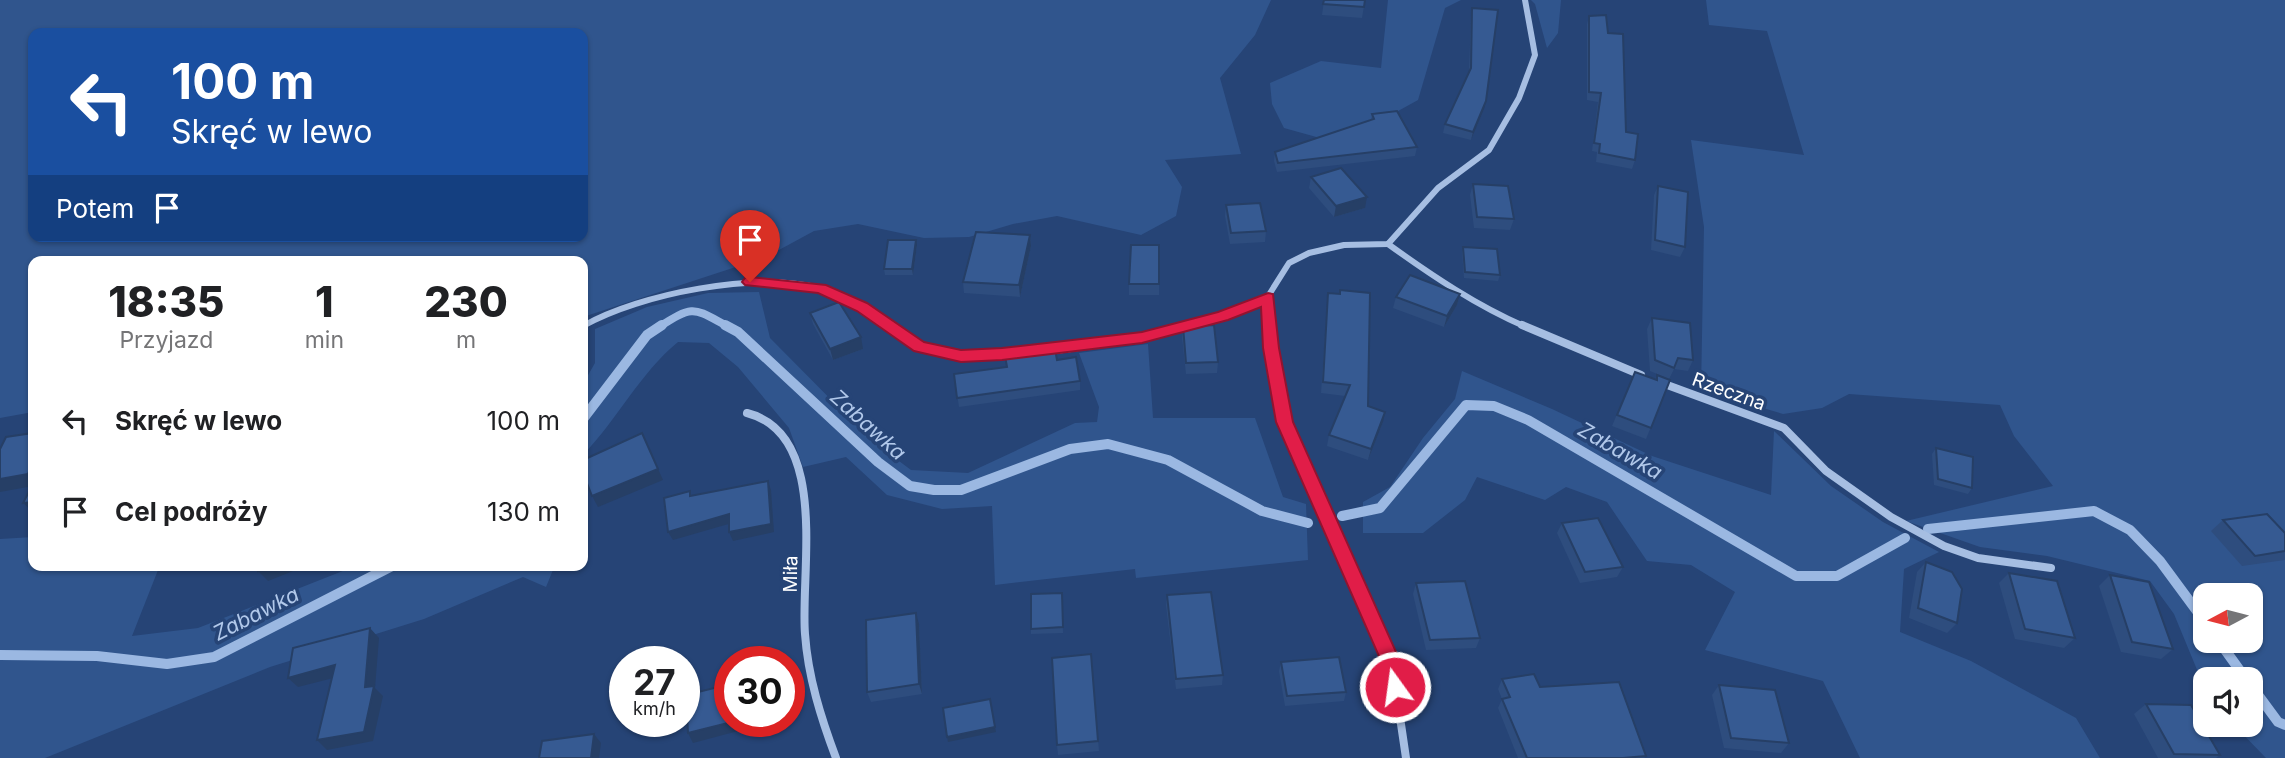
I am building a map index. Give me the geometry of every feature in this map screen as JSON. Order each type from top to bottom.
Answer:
[{"type":"street","points":[[1406,758],[1392,663],[1284,422],[1271,348],[1268,298],[1289,263],[1309,253],[1344,246],[1388,244],[1438,188],[1489,149],[1519,99],[1535,55],[1525,0]]},
{"type":"street","name":"Rzeczna","points":[[1388,244],[1424,271],[1507,319],[1661,383],[1784,428],[1826,471],[1892,517],[1944,546],[1978,558],[2050,568]]},
{"type":"street","points":[[588,323],[598,317],[681,292],[750,282],[821,288],[862,307],[920,347],[961,356],[1142,338],[1222,317],[1268,298]]},
{"type":"street","name":"Miła","points":[[747,413],[757,413],[779,429],[793,457],[806,509],[805,633],[818,707],[836,758]]},
{"type":"shaded area","points":[[0,0],[1271,0],[1255,35],[1220,78],[1241,154],[1165,160],[1182,187],[1176,216],[1141,235],[1057,216],[1013,224],[969,237],[924,238],[858,224],[814,231],[766,257],[588,315],[588,256],[28,256],[28,413],[0,418]]},
{"type":"shaded area","points":[[1388,0],[1461,0],[1445,8],[1418,100],[1360,132],[1320,138],[1284,128],[1272,104],[1270,83],[1321,61],[1381,68]]},
{"type":"shaded area","points":[[1531,0],[1561,0],[1558,33],[1547,48],[1535,4]]},
{"type":"shaded area","points":[[1706,0],[2285,0],[2285,758],[2266,758],[2246,737],[2263,737],[2263,667],[2196,667],[2174,614],[2150,581],[2047,556],[1980,547],[1906,521],[2053,486],[2014,436],[2000,405],[1849,394],[1822,408],[1783,414],[1701,390],[1704,227],[1691,140],[1804,155],[1767,31],[1709,25]]},
{"type":"shaded area","points":[[759,292],[770,338],[871,440],[911,470],[968,473],[1075,423],[1097,422],[1099,407],[1079,353],[1148,344],[1153,418],[1255,418],[1283,497],[1306,504],[1308,560],[1136,578],[1135,569],[995,585],[992,506],[942,509],[887,495],[846,457],[803,467],[789,428],[738,367],[709,343],[678,342],[664,354],[588,449],[588,375],[595,363],[595,329],[647,307],[708,293]]},
{"type":"shaded area","points":[[1462,371],[1652,456],[1771,495],[1774,431],[1831,486],[1883,522],[1939,552],[1904,569],[1900,632],[1971,661],[2076,718],[2100,758],[1860,758],[1823,681],[1705,650],[1735,592],[1691,565],[1647,561],[1607,502],[1566,487],[1545,500],[1477,477],[1465,500],[1423,533],[1363,533],[1363,502],[1390,487],[1423,438],[1455,399]]},
{"type":"shaded area","points":[[28,537],[28,571],[158,571],[132,636],[198,628],[343,571],[553,571],[546,587],[523,577],[424,619],[270,667],[45,758],[0,758],[0,539]]},
{"type":"building","points":[[1324,0],[1365,0],[1364,7],[1323,4]]},
{"type":"building","points":[[1472,8],[1498,10],[1486,101],[1473,132],[1445,124],[1471,68]]},
{"type":"building","points":[[1606,15],[1608,33],[1623,34],[1626,132],[1638,134],[1635,160],[1599,153],[1600,144],[1594,143],[1601,93],[1589,92],[1589,16]]},
{"type":"building","points":[[1397,111],[1417,147],[1278,163],[1275,152],[1374,119],[1372,114]]},
{"type":"building","points":[[1341,168],[1367,197],[1336,206],[1311,177]]},
{"type":"building","points":[[1473,184],[1508,186],[1514,219],[1477,217]]},
{"type":"building","points":[[1658,186],[1688,192],[1685,247],[1655,240]]},
{"type":"building","points":[[1260,203],[1266,231],[1231,233],[1226,205]]},
{"type":"building","points":[[976,232],[1030,235],[1019,285],[963,282]]},
{"type":"building","points":[[888,240],[916,240],[912,269],[884,269]]},
{"type":"building","points":[[1131,245],[1159,245],[1159,284],[1129,284]]},
{"type":"building","points":[[1463,247],[1497,249],[1500,275],[1465,272]]},
{"type":"building","points":[[1410,275],[1460,294],[1447,316],[1396,297]]},
{"type":"building","points":[[1340,290],[1370,293],[1368,406],[1385,412],[1371,449],[1329,435],[1350,385],[1323,382],[1328,293],[1340,294]]},
{"type":"building","points":[[839,302],[861,337],[830,349],[810,313]]},
{"type":"building","points":[[1652,318],[1690,323],[1693,360],[1678,358],[1674,368],[1655,360]]},
{"type":"building","points":[[1214,325],[1218,362],[1186,363],[1183,326]]},
{"type":"building","points":[[1055,349],[1057,360],[1076,357],[1080,381],[957,398],[954,374],[1007,367],[1005,356]]},
{"type":"building","points":[[1635,372],[1657,380],[1657,375],[1670,380],[1651,428],[1617,415]]},
{"type":"building","points":[[642,433],[658,469],[592,496],[588,486],[588,458]]},
{"type":"building","points":[[28,434],[28,474],[0,479],[0,449],[6,437]]},
{"type":"building","points":[[1936,448],[1973,457],[1972,488],[1938,479]]},
{"type":"building","points":[[768,481],[771,524],[729,532],[729,514],[668,532],[664,498],[690,491],[690,496]]},
{"type":"building","points":[[2267,514],[2285,533],[2285,551],[2255,556],[2223,520]]},
{"type":"building","points":[[1598,518],[1623,567],[1585,572],[1562,523]]},
{"type":"building","points":[[1926,562],[1952,572],[1962,589],[1957,623],[1918,608]]},
{"type":"building","points":[[2009,573],[2057,581],[2075,638],[2025,629]]},
{"type":"building","points":[[2110,575],[2149,582],[2173,649],[2132,642]]},
{"type":"building","points":[[1465,581],[1480,638],[1430,640],[1416,583]]},
{"type":"building","points":[[1211,592],[1223,675],[1176,679],[1167,595]]},
{"type":"building","points":[[1062,593],[1063,627],[1031,629],[1031,594]]},
{"type":"building","points":[[916,613],[919,684],[867,692],[866,620]]},
{"type":"building","points":[[370,628],[365,687],[374,686],[364,732],[317,740],[335,665],[288,678],[293,648]]},
{"type":"building","points":[[1091,654],[1098,741],[1057,745],[1052,658]]},
{"type":"building","points":[[1339,657],[1346,692],[1287,696],[1281,662]]},
{"type":"building","points":[[1534,674],[1540,687],[1619,682],[1646,756],[1527,758],[1502,699],[1510,697],[1502,679]]},
{"type":"building","points":[[1719,685],[1775,690],[1789,743],[1731,738]]},
{"type":"building","points":[[714,688],[714,726],[700,730],[700,692]]},
{"type":"building","points":[[990,699],[995,727],[947,737],[943,708]]},
{"type":"building","points":[[2146,704],[2191,705],[2193,737],[2210,737],[2220,755],[2174,754]]},
{"type":"building","points":[[594,734],[591,758],[539,758],[542,741]]},
{"type":"waterway","name":"Zabawka","points":[[659,327],[680,315],[694,311],[729,327]]},
{"type":"waterway","name":"Zabawka","points":[[725,325],[738,332],[878,462],[910,486],[934,490],[961,490],[1070,449],[1108,444],[1168,460],[1262,511],[1308,523]]},
{"type":"waterway","name":"Zabawka","points":[[588,412],[647,335],[659,327]]},
{"type":"waterway","name":"Zabawka","points":[[1342,516],[1380,508],[1466,405],[1494,406],[1528,420],[1796,576],[1837,576],[1905,538]]},
{"type":"waterway","name":"Zabawka","points":[[1928,529],[2094,511],[2130,530],[2160,561],[2193,606]]},
{"type":"waterway","name":"Zabawka","points":[[0,655],[97,656],[167,664],[214,657],[382,571]]},
{"type":"waterway","name":"Zabawka","points":[[2227,653],[2237,667]]},
{"type":"waterway","name":"Zabawka","points":[[2263,702],[2278,722],[2285,725]]},
{"type":"route","points":[[750,282],[821,288],[862,307],[920,347],[961,356],[1142,338],[1222,317],[1268,298],[1271,348],[1284,422],[1392,663],[1395,687]]}]
